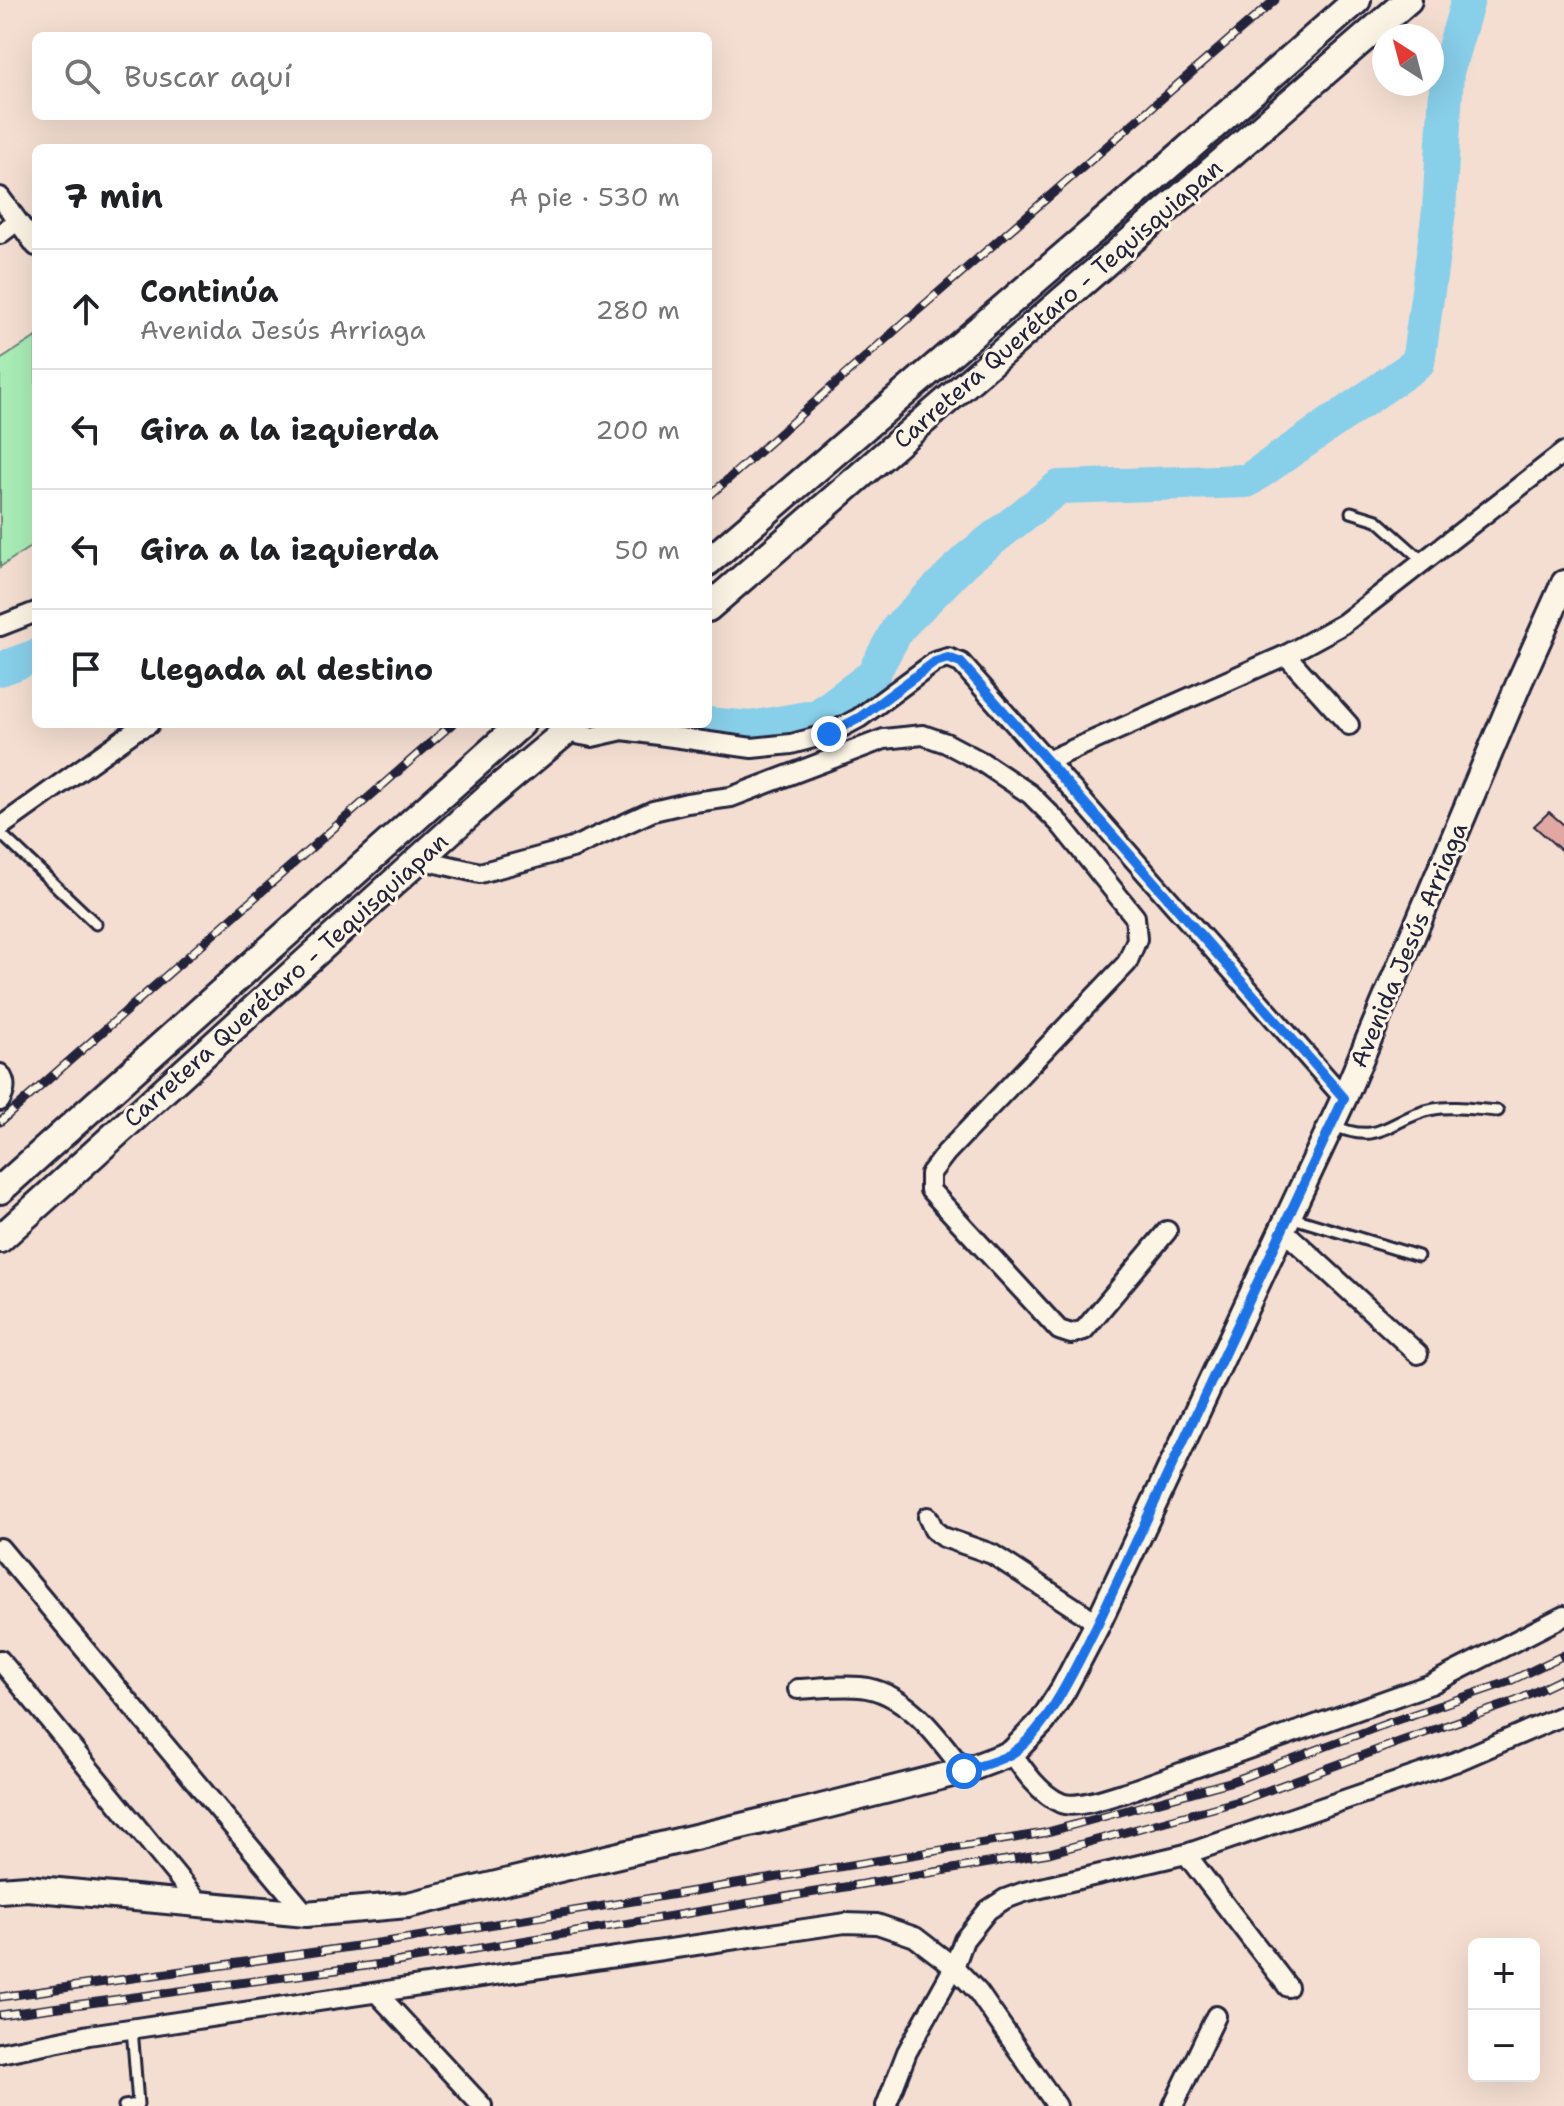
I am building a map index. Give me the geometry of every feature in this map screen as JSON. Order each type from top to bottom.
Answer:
[{"type":"main road","name":"Carretera Querétaro - Tequisquiapan","points":[[712,559],[1357,0]]},
{"type":"main road","name":"Carretera Querétaro - Tequisquiapan","points":[[712,605],[1408,0]]},
{"type":"main road","name":"Carretera Querétaro - Tequisquiapan","points":[[0,1190],[517,728]]},
{"type":"main road","name":"Carretera Querétaro - Tequisquiapan","points":[[0,1239],[490,795],[571,728]]},
{"type":"street","points":[[0,197],[32,241]]},
{"type":"street","points":[[0,234],[17,221]]},
{"type":"street","points":[[1047,761],[1286,655],[1343,624],[1564,452]]},
{"type":"street","name":"Avenida Jesús Arriaga","points":[[0,1890],[27,1888],[306,1914],[408,1905],[964,1771],[1012,1753],[1043,1721],[1098,1623],[1287,1224],[1564,583]]},
{"type":"street","points":[[0,626],[32,614]]},
{"type":"street","points":[[1286,655],[1349,725]]},
{"type":"street","points":[[571,728],[592,737],[623,730],[752,748],[791,744],[829,734],[859,718],[935,662],[948,658],[961,663],[1344,1098]]},
{"type":"street","points":[[0,827],[140,728]]},
{"type":"street","points":[[419,859],[480,873],[572,848],[653,811],[731,797],[884,739],[923,735],[946,743],[982,762],[1030,794],[1060,824],[1135,917],[1137,939],[1127,963],[946,1153],[930,1174],[930,1190],[1059,1330],[1071,1334],[1084,1330],[1167,1231]]},
{"type":"street","points":[[0,1074],[5,1092],[0,1101]]},
{"type":"street","points":[[1287,1224],[1418,1354]]},
{"type":"street","points":[[928,1517],[934,1530],[943,1537],[992,1554],[1098,1623]]},
{"type":"street","points":[[0,1548],[306,1914]]},
{"type":"street","points":[[1012,1753],[1037,1785],[1062,1803],[1096,1800],[1431,1684],[1564,1616]]},
{"type":"street","points":[[0,1660],[200,1904]]},
{"type":"street","points":[[798,1689],[861,1687],[883,1692],[910,1708],[964,1771]]},
{"type":"street","points":[[886,2106],[907,2052],[954,1967],[964,1940],[988,1910],[1005,1899],[1186,1854],[1455,1762],[1564,1715]]},
{"type":"street","points":[[1186,1854],[1288,1987]]},
{"type":"street","points":[[0,2053],[132,2028],[845,1923],[877,1924],[915,1937],[954,1967],[978,1992],[1057,2106]]},
{"type":"street","points":[[377,1993],[482,2106]]},
{"type":"street","points":[[1173,2106],[1216,2016]]},
{"type":"lane","points":[[1351,512],[1377,520],[1423,561]]},
{"type":"lane","points":[[0,833],[96,924]]},
{"type":"lane","points":[[1332,1125],[1369,1135],[1388,1129],[1419,1112],[1439,1108],[1498,1111]]},
{"type":"lane","points":[[1287,1224],[1418,1256]]},
{"type":"lane","points":[[124,2106],[139,2105],[132,2028]]},
{"type":"green space","points":[[32,340],[32,546],[0,567],[0,360]]},
{"type":"building","points":[[1549,812],[1564,825],[1564,853],[1534,826]]},
{"type":"waterway","points":[[712,724],[751,728],[818,716],[872,676],[898,628],[967,559],[1059,487],[1247,481],[1418,363],[1439,211],[1447,72],[1468,0]]},
{"type":"waterway","points":[[0,669],[32,657]]},
{"type":"railway","points":[[712,493],[1275,0]]},
{"type":"railway","points":[[0,1122],[447,728]]},
{"type":"railway","points":[[0,1997],[392,1941],[1044,1833],[1233,1781],[1508,1682],[1564,1655]]},
{"type":"railway","points":[[0,2015],[396,1962],[1049,1853],[1239,1801],[1516,1701],[1564,1678]]},
{"type":"route","points":[[829,734],[887,699],[935,662],[948,658],[961,663],[1344,1098],[1098,1623],[1063,1690],[1043,1721],[1012,1753],[964,1771]]}]
